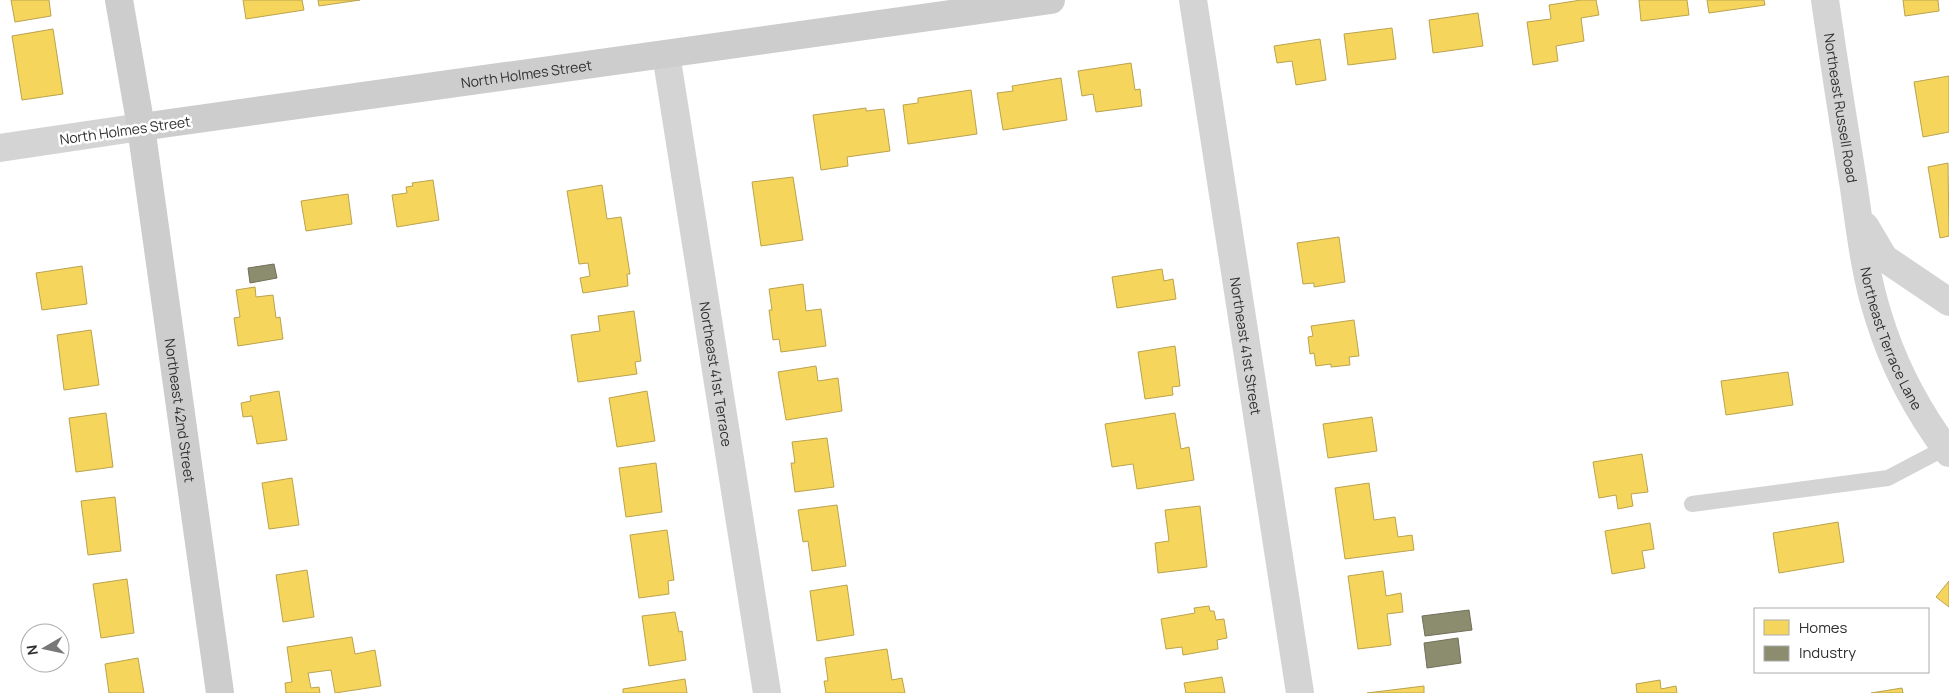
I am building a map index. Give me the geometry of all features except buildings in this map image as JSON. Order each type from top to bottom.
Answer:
[{"type":"street","name":"Northeast 42nd Street","points":[[119,0],[141,127],[220,693]]},
{"type":"street","name":"North Holmes Street","points":[[0,148],[1051,0]]},
{"type":"street","name":"Northeast 41st Street","points":[[1193,0],[1300,693]]},
{"type":"street","name":"Northeast Russell Road","points":[[1825,0],[1858,215]]},
{"type":"street","name":"Northeast 41st Terrace","points":[[666,54],[767,693]]},
{"type":"street","points":[[1858,215],[1884,258],[1949,302]]},
{"type":"street","name":"Northeast Terrace Lane","points":[[1858,215],[1871,292],[1878,316],[1906,385],[1930,428],[1947,451]]},
{"type":"lane","points":[[1692,504],[1888,478],[1947,451]]}]
